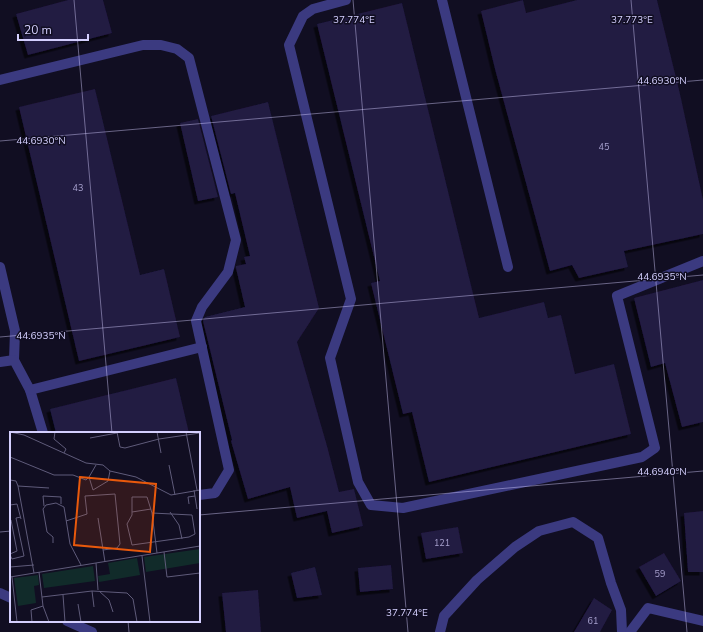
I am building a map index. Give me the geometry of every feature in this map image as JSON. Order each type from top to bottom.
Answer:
[{"type":"street","points":[[346,0],[312,9],[303,16],[289,45],[350,300],[330,358],[358,482],[371,505],[403,508],[642,457],[655,448],[617,296],[703,261]]},
{"type":"street","points":[[442,0],[508,266]]},
{"type":"street","points":[[0,80],[143,45],[161,44],[178,48],[189,58],[236,240],[228,272],[202,307],[196,321],[229,470],[215,493],[200,495]]},
{"type":"street","points":[[0,267],[15,331],[14,360],[30,390],[43,432]]},
{"type":"street","points":[[30,390],[202,347]]},
{"type":"street","points":[[0,362],[14,360]]},
{"type":"street","points":[[440,632],[444,616],[477,580],[515,546],[539,531],[573,522],[598,538],[611,583],[621,610],[622,632]]},
{"type":"street","points":[[0,593],[10,598]]},
{"type":"street","points":[[630,632],[648,608],[703,621]]},
{"type":"street","points":[[69,622],[92,632]]},
{"type":"building","points":[[68,0],[103,0],[112,33],[28,55],[16,14]]},
{"type":"building","points":[[523,0],[526,13],[577,0],[657,0],[680,94],[703,200],[703,234],[624,251],[628,267],[579,278],[572,265],[550,271],[495,69],[481,11]]},
{"type":"building","points":[[402,3],[479,318],[544,302],[548,318],[561,315],[575,374],[614,364],[631,434],[429,482],[412,412],[403,414],[371,283],[380,281],[317,24]]},
{"type":"building","points":[[95,89],[140,275],[164,269],[180,337],[79,361],[19,107]]},
{"type":"building","points":[[268,102],[319,308],[297,342],[339,492],[354,489],[363,526],[332,533],[327,511],[297,518],[290,487],[248,499],[231,441],[232,440],[203,321],[205,317],[245,307],[236,266],[246,264],[244,257],[250,256],[235,193],[231,194],[211,116]]},
{"type":"building","points":[[198,119],[218,197],[198,201],[180,123]]},
{"type":"building","points":[[703,280],[703,422],[682,427],[665,363],[651,367],[634,298]]},
{"type":"building","points":[[176,378],[189,432],[56,432],[50,409]]},
{"type":"building","points":[[703,511],[703,572],[688,572],[684,513]]},
{"type":"building","points":[[458,527],[463,553],[426,559],[421,533]]},
{"type":"building","points":[[664,553],[681,581],[656,596],[639,567]]},
{"type":"building","points":[[391,565],[393,589],[360,592],[358,568]]},
{"type":"building","points":[[315,567],[322,595],[297,598],[291,573]]},
{"type":"building","points":[[258,590],[261,632],[226,632],[222,593]]},
{"type":"building","points":[[594,598],[612,610],[600,632],[574,632]]}]
